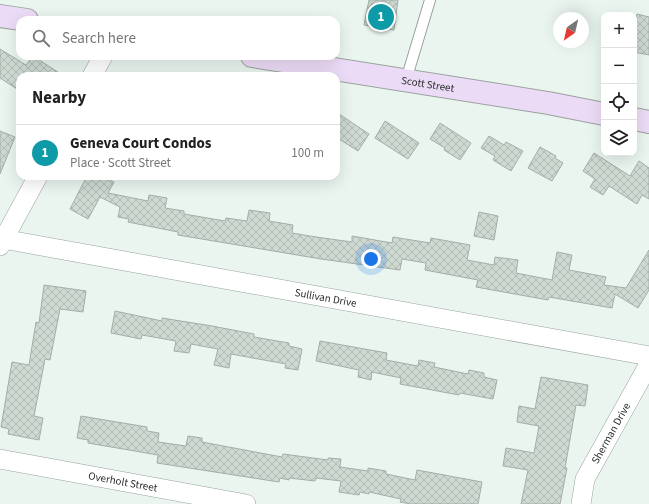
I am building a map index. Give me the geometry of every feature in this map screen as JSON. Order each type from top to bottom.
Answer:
[{"type":"main road","points":[[0,16],[16,18]]},
{"type":"main road","name":"Scott Street","points":[[278,60],[548,103],[601,113]]},
{"type":"main road","points":[[637,120],[649,122]]},
{"type":"street","points":[[94,72],[101,60]]},
{"type":"street","points":[[2,243],[36,180]]},
{"type":"street","name":"Sullivan Drive","points":[[2,243],[649,356]]},
{"type":"street","name":"Sherman Drive","points":[[581,504],[585,479],[649,364]]},
{"type":"street","name":"Overholt Street","points":[[0,459],[246,504]]},
{"type":"lane","points":[[406,80],[430,0]]},
{"type":"building","points":[[369,0],[398,0],[394,30],[364,25]]},
{"type":"building","points":[[637,14],[649,17],[649,55],[637,53]]},
{"type":"building","points":[[0,49],[26,65],[30,60],[39,60],[58,72],[16,72],[16,88],[0,78]]},
{"type":"building","points":[[340,115],[369,134],[358,151],[340,140]]},
{"type":"building","points":[[385,121],[419,143],[408,159],[375,138]]},
{"type":"building","points":[[440,123],[471,143],[460,160],[444,150],[445,148],[430,139]]},
{"type":"building","points":[[0,131],[15,137],[0,174]]},
{"type":"building","points":[[489,136],[504,145],[506,142],[523,151],[511,171],[493,160],[495,156],[481,148]]},
{"type":"building","points":[[540,147],[556,156],[555,158],[563,163],[552,181],[528,168]]},
{"type":"building","points":[[594,153],[630,176],[639,161],[649,168],[649,199],[642,195],[637,204],[609,186],[603,195],[590,187],[595,179],[583,171]]},
{"type":"building","points":[[85,180],[111,180],[114,182],[108,193],[148,201],[149,195],[167,198],[165,208],[184,211],[184,214],[225,221],[226,218],[247,221],[249,210],[270,213],[269,221],[293,225],[292,233],[352,242],[352,236],[392,243],[393,237],[430,243],[431,238],[470,245],[467,260],[494,265],[495,257],[518,260],[516,273],[552,280],[557,252],[572,255],[569,270],[606,277],[604,285],[626,288],[649,250],[649,290],[638,308],[615,294],[612,308],[549,297],[548,300],[476,287],[478,280],[425,270],[426,263],[402,259],[400,270],[321,259],[178,235],[178,232],[128,222],[129,219],[118,217],[120,207],[100,197],[88,219],[70,209]]},
{"type":"building","points":[[479,212],[498,216],[494,240],[474,236]]},
{"type":"building","points":[[44,285],[86,291],[83,312],[60,309],[50,360],[45,359],[34,416],[43,418],[39,440],[8,434],[9,429],[1,427],[12,362],[29,365],[36,322],[39,323]]},
{"type":"building","points":[[115,311],[162,321],[162,318],[212,326],[254,334],[254,337],[289,343],[289,346],[302,349],[298,370],[285,368],[286,364],[231,354],[229,368],[214,365],[218,349],[191,344],[189,353],[174,351],[176,341],[142,335],[141,339],[111,333]]},
{"type":"building","points":[[320,341],[387,353],[386,360],[418,366],[419,360],[435,363],[434,367],[468,374],[469,370],[484,373],[484,377],[497,380],[493,399],[460,393],[459,395],[400,384],[401,378],[372,372],[371,380],[358,377],[359,370],[316,361]]},
{"type":"building","points":[[541,377],[588,385],[585,406],[576,405],[560,504],[521,504],[528,470],[503,466],[506,448],[534,453],[539,426],[517,422],[519,406],[535,409]]},
{"type":"building","points":[[81,416],[147,427],[147,431],[159,433],[158,442],[186,446],[188,436],[202,438],[202,442],[282,457],[283,454],[328,460],[328,458],[341,459],[340,467],[368,471],[368,468],[386,471],[386,474],[415,480],[417,470],[482,482],[478,504],[411,504],[400,502],[401,499],[369,492],[369,494],[360,492],[359,495],[339,492],[341,481],[316,478],[315,481],[289,478],[289,480],[280,478],[279,482],[157,463],[158,455],[88,443],[88,440],[77,438]]},
{"type":"place","name":"Geneva Court Condos","points":[[381,17]]}]
